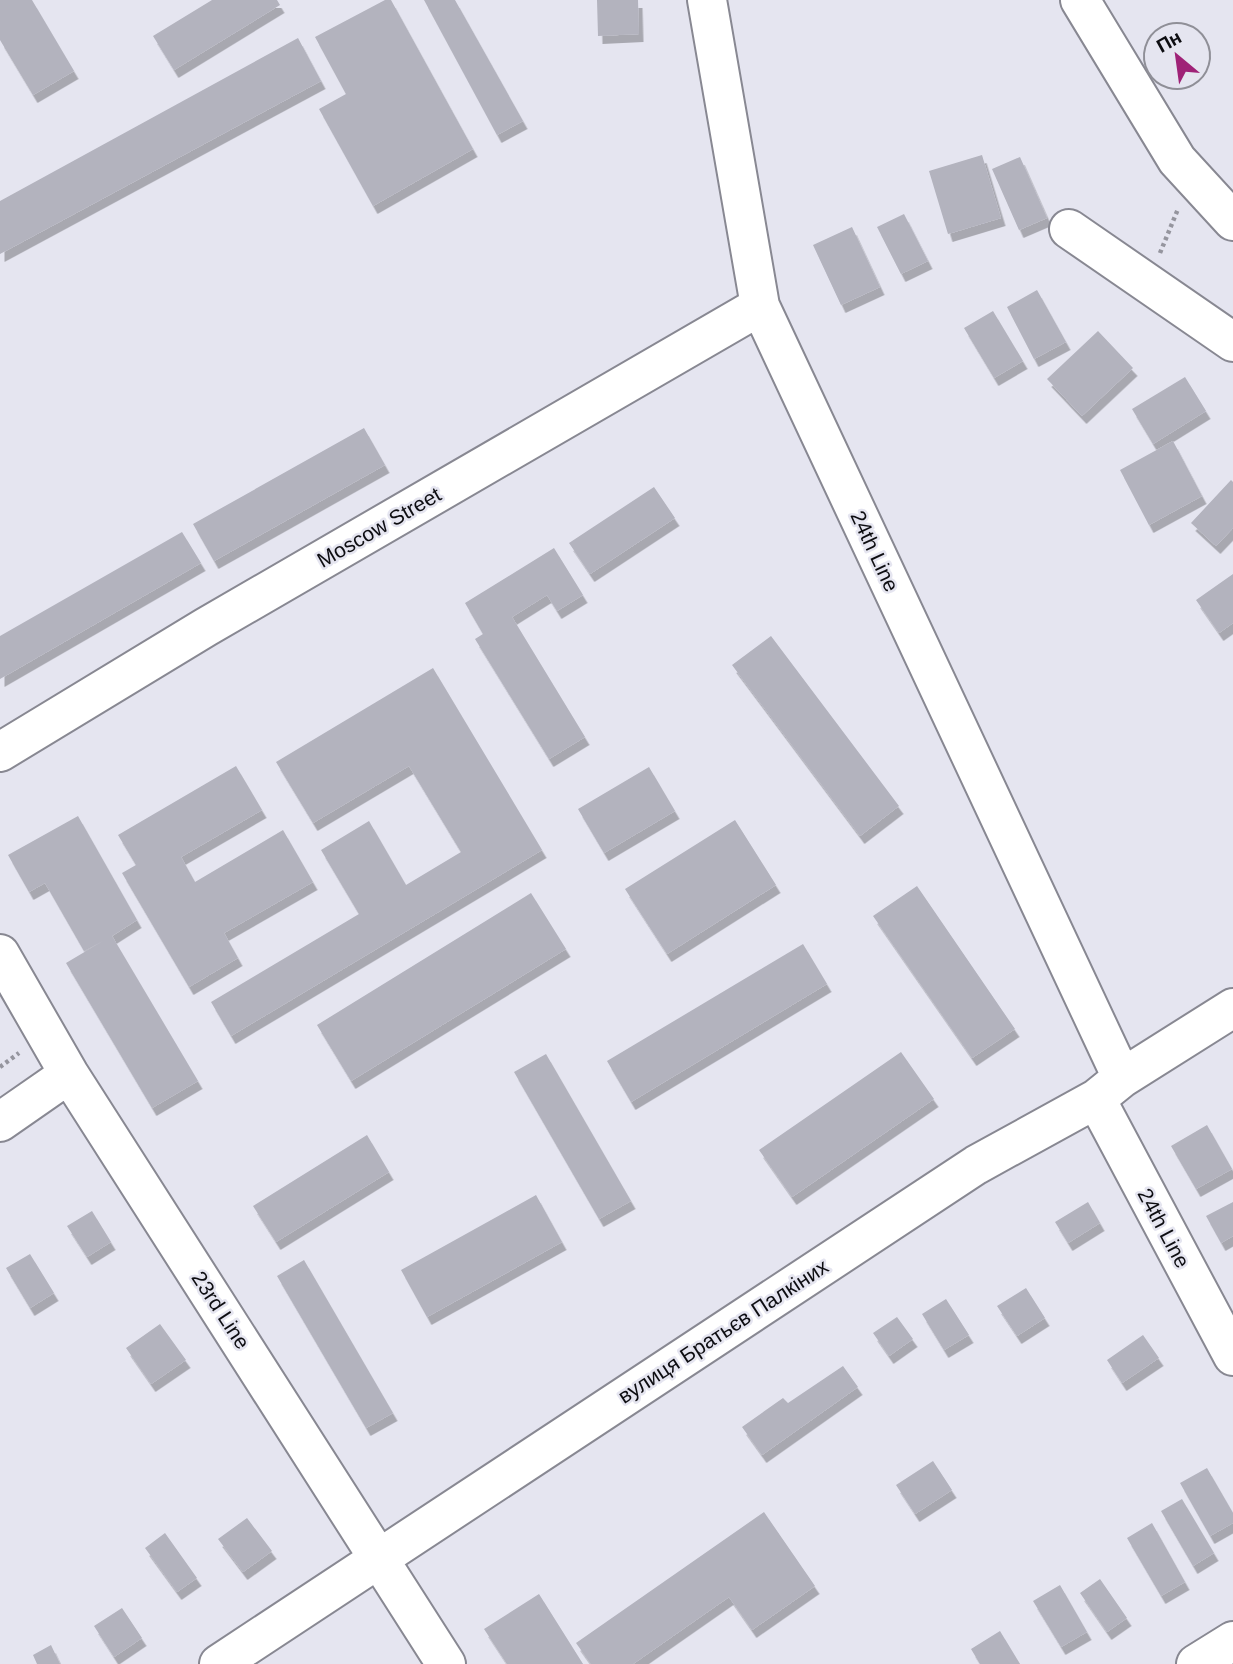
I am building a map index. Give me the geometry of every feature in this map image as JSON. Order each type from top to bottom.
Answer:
[{"type":"street","name":"24th Line","points":[[707,0],[760,306],[1109,1089],[1233,1356]]},
{"type":"street","points":[[1080,0],[1177,160],[1233,221]]},
{"type":"street","points":[[1069,229],[1233,342]]},
{"type":"street","name":"Moscow Street","points":[[0,752],[206,626],[760,306]]},
{"type":"street","name":"23rd Line","points":[[0,954],[69,1074],[446,1664]]},
{"type":"street","name":"вулиця Братьєв Палкіних","points":[[219,1664],[379,1556],[976,1165],[1109,1089],[1233,1008]]},
{"type":"street","points":[[0,1122],[69,1074]]},
{"type":"street","points":[[1196,1664],[1233,1640]]},
{"type":"building","points":[[0,0],[32,0],[74,71],[33,95],[0,40]]},
{"type":"building","points":[[212,0],[277,0],[280,5],[174,70],[153,36]]},
{"type":"building","points":[[385,0],[391,0],[473,149],[373,206],[319,109],[346,94],[315,37]]},
{"type":"building","points":[[424,0],[455,0],[523,121],[497,135]]},
{"type":"building","points":[[597,0],[638,0],[639,34],[598,36]]},
{"type":"building","points":[[298,38],[321,81],[0,254],[0,201]]},
{"type":"building","points":[[982,155],[1001,218],[948,234],[929,171]]},
{"type":"building","points":[[1020,157],[1047,218],[1019,230],[992,169]]},
{"type":"building","points":[[904,214],[928,261],[901,274],[877,227]]},
{"type":"building","points":[[852,227],[880,287],[841,305],[813,245]]},
{"type":"building","points":[[1037,290],[1066,342],[1034,359],[1007,307]]},
{"type":"building","points":[[993,311],[1023,361],[994,378],[964,328]]},
{"type":"building","points":[[1098,331],[1133,368],[1082,416],[1047,379]]},
{"type":"building","points":[[1185,377],[1206,411],[1153,444],[1132,409]]},
{"type":"building","points":[[364,428],[385,465],[214,561],[193,524]]},
{"type":"building","points":[[1173,441],[1202,496],[1149,525],[1120,470]]},
{"type":"building","points":[[1231,480],[1233,528],[1216,546],[1191,523]]},
{"type":"building","points":[[654,487],[675,518],[590,574],[569,543]]},
{"type":"building","points":[[182,532],[201,563],[0,679],[0,636]]},
{"type":"building","points":[[554,548],[583,595],[557,611],[547,595],[512,617],[585,737],[549,759],[475,639],[483,634],[465,603]]},
{"type":"building","points":[[1233,574],[1233,623],[1219,633],[1196,600]]},
{"type":"building","points":[[771,636],[899,806],[860,836],[732,665]]},
{"type":"building","points":[[433,668],[542,850],[231,1036],[211,1002],[359,914],[321,850],[369,821],[406,885],[461,852],[409,766],[313,823],[276,762]]},
{"type":"building","points":[[236,766],[262,810],[181,857],[195,882],[283,830],[313,882],[224,933],[238,958],[189,987],[122,873],[136,865],[118,835]]},
{"type":"building","points":[[649,767],[675,811],[604,853],[578,809]]},
{"type":"building","points":[[78,816],[137,920],[112,936],[198,1081],[152,1108],[66,963],[103,941],[84,951],[45,883],[29,892],[8,855]]},
{"type":"building","points":[[735,820],[776,885],[667,954],[625,889]]},
{"type":"building","points":[[917,886],[1015,1029],[972,1058],[873,916]]},
{"type":"building","points":[[531,893],[566,949],[351,1081],[317,1025]]},
{"type":"building","points":[[803,944],[827,984],[631,1102],[607,1061]]},
{"type":"building","points":[[901,1052],[934,1099],[792,1197],[759,1150]]},
{"type":"building","points":[[546,1054],[631,1201],[599,1219],[514,1072]]},
{"type":"building","points":[[1207,1125],[1232,1169],[1196,1189],[1171,1146]]},
{"type":"building","points":[[367,1135],[389,1172],[276,1242],[253,1206]]},
{"type":"building","points":[[536,1195],[562,1242],[427,1317],[401,1270]]},
{"type":"building","points":[[1088,1202],[1100,1223],[1068,1243],[1055,1222]]},
{"type":"building","points":[[1233,1202],[1233,1236],[1221,1243],[1206,1216]]},
{"type":"building","points":[[92,1211],[111,1242],[87,1257],[67,1226]]},
{"type":"building","points":[[30,1254],[54,1293],[30,1308],[6,1268]]},
{"type":"building","points":[[304,1260],[393,1413],[366,1428],[277,1276]]},
{"type":"building","points":[[1026,1288],[1045,1318],[1017,1336],[997,1306]]},
{"type":"building","points":[[946,1299],[969,1335],[944,1350],[922,1314]]},
{"type":"building","points":[[897,1317],[913,1339],[889,1356],[873,1333]]},
{"type":"building","points":[[160,1324],[186,1360],[151,1384],[126,1348]]},
{"type":"building","points":[[1143,1335],[1159,1358],[1122,1383],[1107,1360]]},
{"type":"building","points":[[843,1366],[858,1387],[762,1455],[742,1427],[783,1398],[788,1403]]},
{"type":"building","points":[[933,1461],[952,1490],[915,1514],[896,1485]]},
{"type":"building","points":[[1207,1468],[1233,1513],[1233,1523],[1210,1536],[1180,1483]]},
{"type":"building","points":[[1182,1499],[1214,1553],[1193,1566],[1161,1511]]},
{"type":"building","points":[[764,1512],[815,1586],[752,1630],[729,1597],[633,1664],[591,1664],[576,1643]]},
{"type":"building","points":[[247,1518],[272,1551],[243,1572],[218,1539]]},
{"type":"building","points":[[1152,1523],[1185,1582],[1161,1596],[1127,1538]]},
{"type":"building","points":[[165,1533],[197,1578],[177,1592],[145,1548]]},
{"type":"building","points":[[1100,1579],[1127,1618],[1107,1632],[1080,1593]]},
{"type":"building","points":[[1060,1585],[1087,1632],[1061,1647],[1033,1601]]},
{"type":"building","points":[[539,1594],[583,1664],[507,1664],[484,1629]]},
{"type":"building","points":[[122,1608],[142,1638],[114,1657],[94,1626]]},
{"type":"building","points":[[1000,1631],[1020,1664],[980,1664],[971,1649]]},
{"type":"building","points":[[51,1645],[60,1664],[37,1664],[33,1655]]}]
